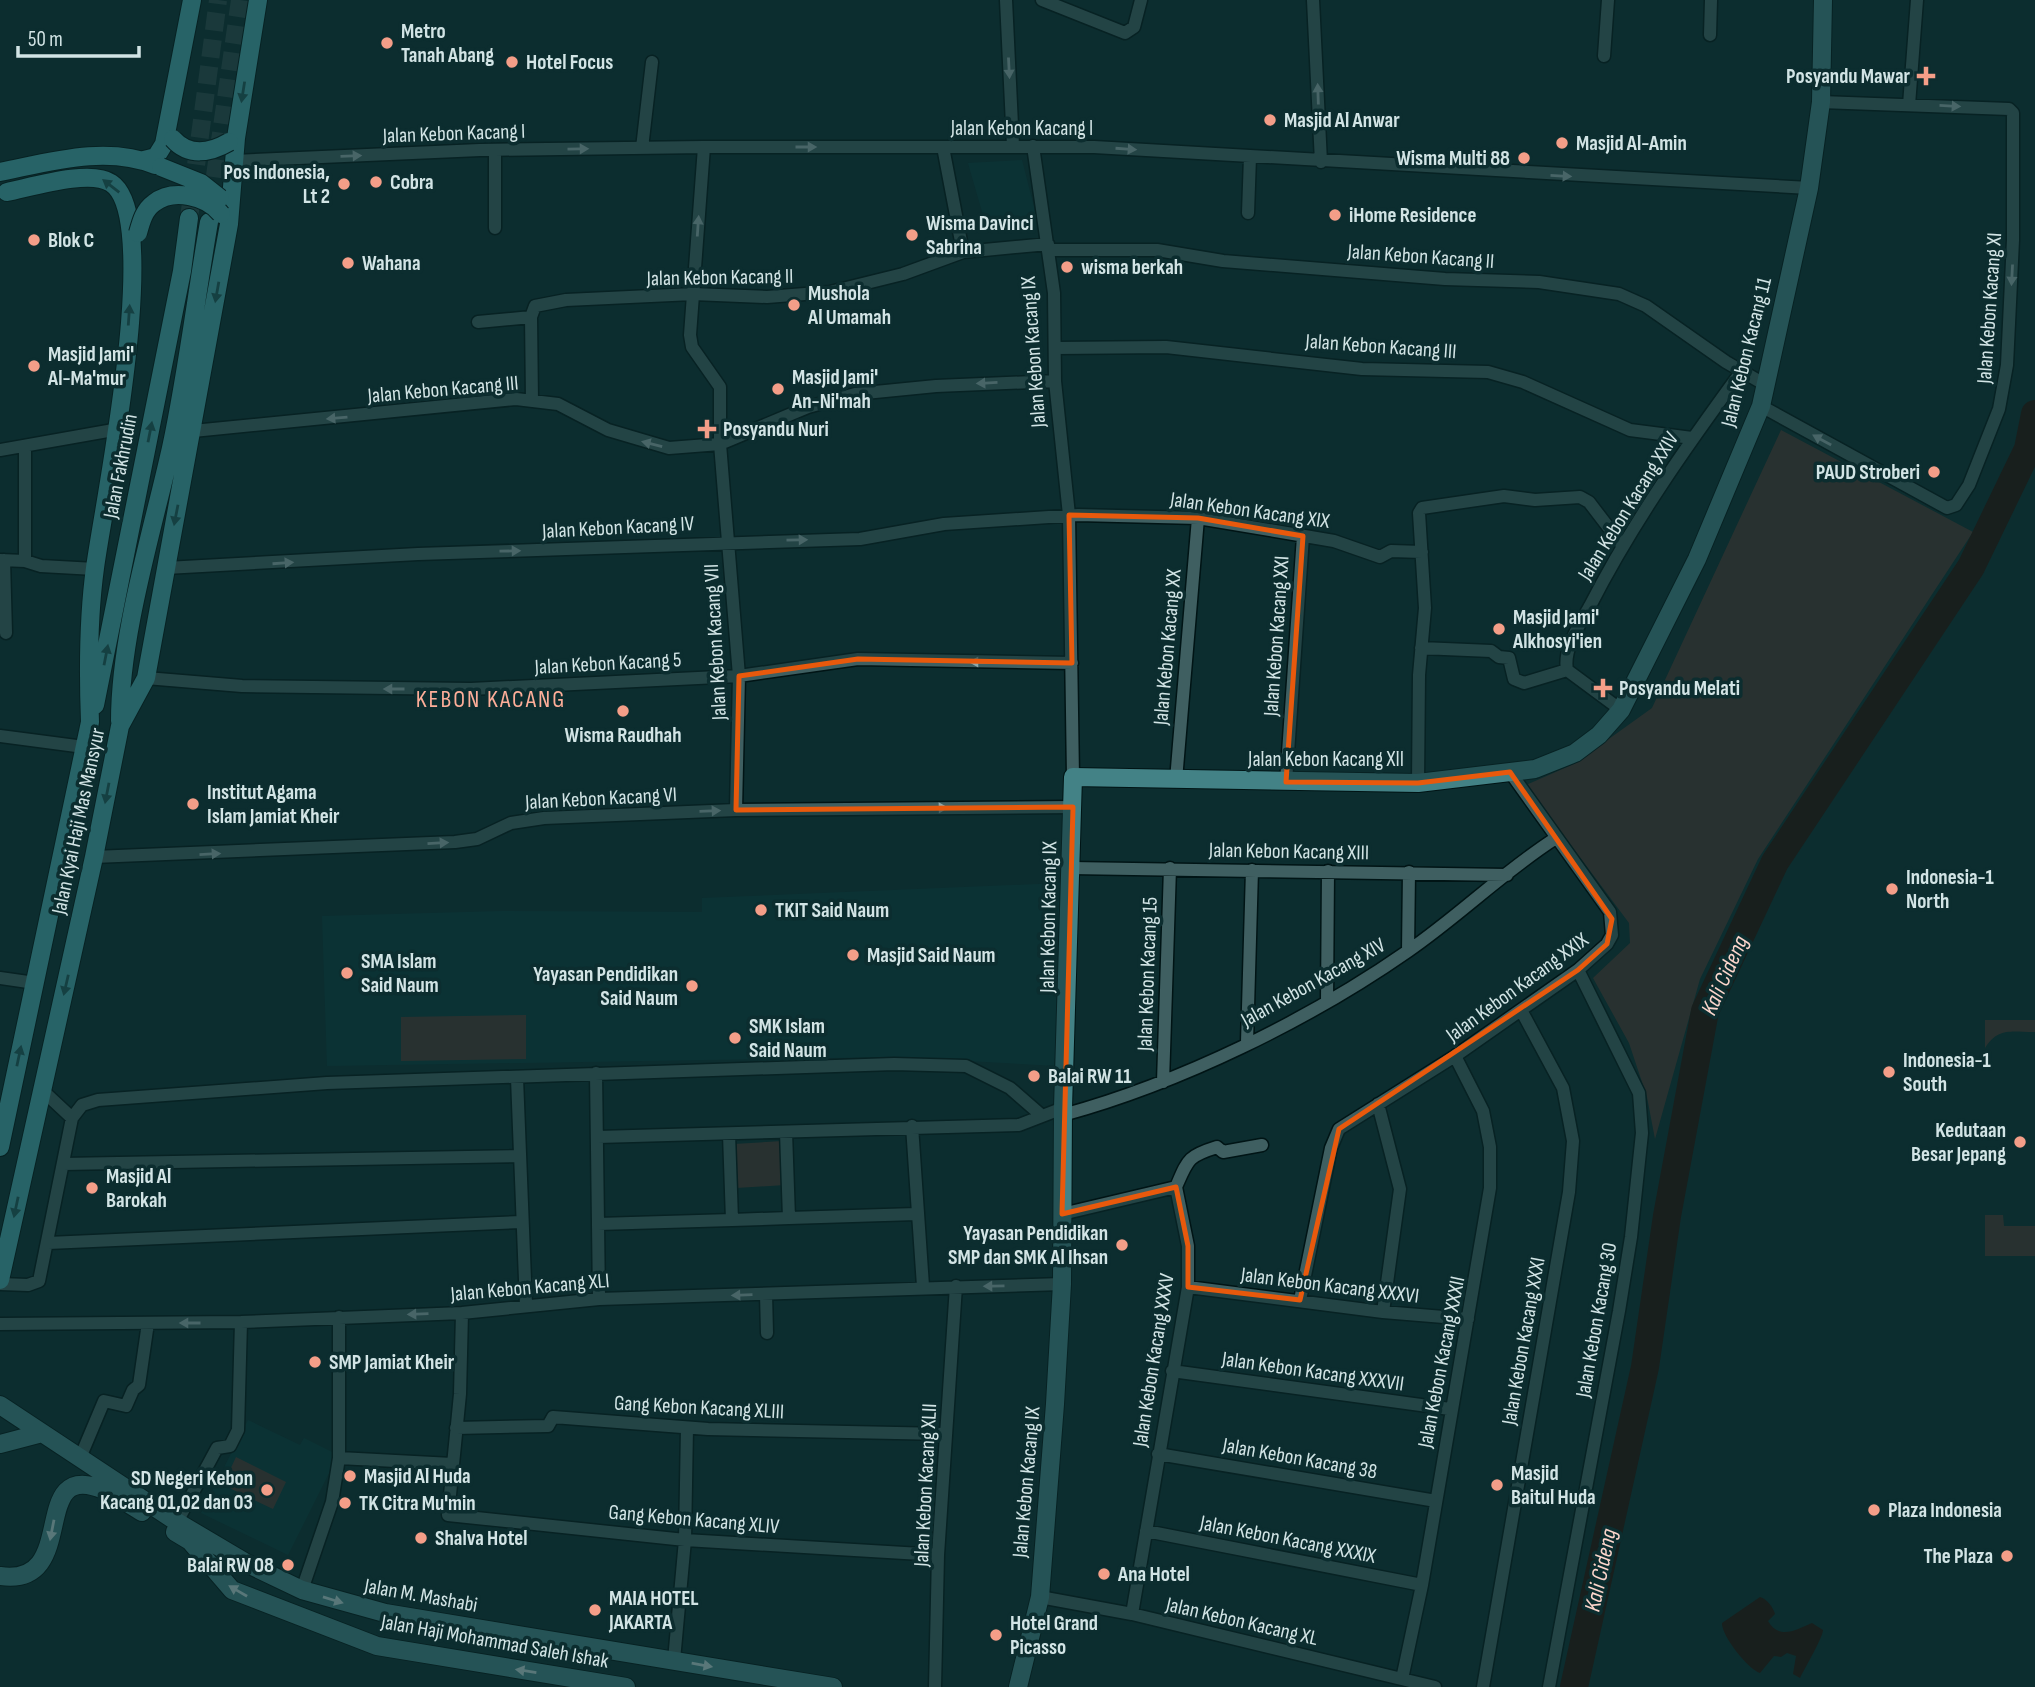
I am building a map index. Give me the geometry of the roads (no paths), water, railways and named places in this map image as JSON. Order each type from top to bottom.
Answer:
[{"type":"main road","points":[[153,164],[170,135],[192,0]]},
{"type":"main road","points":[[120,726],[120,687],[126,652],[233,161],[232,140],[258,0]]},
{"type":"main road","points":[[170,135],[189,150],[202,152],[215,151],[232,140]]},
{"type":"main road","points":[[0,172],[94,156],[153,164],[201,183],[222,213]]},
{"type":"main road","points":[[7,192],[85,177],[110,182],[124,198],[136,240]]},
{"type":"main road","points":[[136,240],[147,210],[155,202],[168,197],[206,200],[222,213]]},
{"type":"main road","name":"Jalan Kyai Haji Mas Mansyur","points":[[0,1282],[94,857],[120,726],[146,678],[193,431],[222,213]]},
{"type":"main road","name":"Jalan Fakhrudin","points":[[90,722],[101,683],[176,298],[189,218]]},
{"type":"main road","name":"Jalan Kyai Haji Mas Mansyur","points":[[0,1147],[90,722],[88,671],[95,569],[119,429],[136,240]]},
{"type":"street","points":[[1006,0],[1013,146]]},
{"type":"street","points":[[1042,0],[1125,33],[1134,27],[1140,0]]},
{"type":"street","points":[[1313,0],[1321,162]]},
{"type":"street","points":[[1604,56],[1608,0]]},
{"type":"street","points":[[1710,36],[1711,0]]},
{"type":"street","name":"Jalan Kebon Kacang 11","points":[[1575,753],[1587,746],[1621,710],[1697,559],[1760,406],[1809,188],[1821,102],[1823,0]]},
{"type":"street","points":[[1909,104],[1917,0]]},
{"type":"street","points":[[642,148],[652,62]]},
{"type":"street","name":"Jalan Kebon Kacang XI","points":[[1760,406],[1947,508],[1956,505],[1969,485],[1999,409],[2007,365],[2015,116],[2009,109],[1821,102]]},
{"type":"street","name":"Jalan Kebon Kacang IX","points":[[1018,1687],[1040,1597],[1062,1284],[1063,1111],[1073,807],[1069,515],[1055,380],[1056,348],[1049,247],[1033,146]]},
{"type":"street","name":"Jalan Kebon Kacang VII","points":[[704,147],[693,294],[692,347],[720,387],[720,444],[739,676],[736,810]]},
{"type":"street","points":[[943,147],[963,251]]},
{"type":"street","name":"Jalan Kebon Kacang I","points":[[233,161],[495,150],[1094,147],[1809,188]]},
{"type":"street","points":[[495,150],[495,228]]},
{"type":"street","points":[[1248,214],[1250,157]]},
{"type":"street","name":"Jalan Kebon Kacang II","points":[[478,322],[531,316],[535,306],[565,300],[693,294],[767,297],[831,292],[903,274],[963,251],[1049,247],[1157,250],[1223,261],[1445,278],[1539,282],[1619,294],[1646,306],[1741,372],[1764,384]]},
{"type":"street","points":[[531,316],[532,401]]},
{"type":"street","name":"Jalan Kebon Kacang III","points":[[1056,348],[1166,347],[1362,369],[1488,372],[1523,382],[1630,430],[1692,438]]},
{"type":"street","name":"Jalan Kebon Kacang XXIV","points":[[1567,670],[1569,648],[1622,545],[1692,438],[1741,372]]},
{"type":"street","name":"Jalan Kebon Kacang III","points":[[193,431],[516,400],[558,404],[608,429],[648,444],[669,448],[720,444],[808,407],[855,394],[936,386],[1055,380]]},
{"type":"street","points":[[0,450],[25,448],[119,429]]},
{"type":"street","points":[[25,448],[25,561]]},
{"type":"street","points":[[1419,783],[1421,648],[1425,608],[1419,513],[1422,509],[1504,496],[1535,500],[1580,497],[1589,502],[1622,545]]},
{"type":"street","name":"Jalan Kebon Kacang XIX","points":[[1069,515],[1198,518],[1334,541],[1380,556],[1391,551],[1422,552]]},
{"type":"street","name":"Jalan Kebon Kacang IV","points":[[166,568],[729,541],[860,539],[922,526],[1069,515]]},
{"type":"street","name":"Jalan Kebon Kacang XX","points":[[1176,780],[1198,518]]},
{"type":"street","name":"Jalan Kebon Kacang XXI","points":[[1286,782],[1303,536]]},
{"type":"street","points":[[6,633],[2,560],[25,561],[41,566],[95,569]]},
{"type":"street","points":[[1421,648],[1491,651],[1498,657],[1508,657],[1514,679],[1520,682],[1567,670],[1621,710]]},
{"type":"street","name":"Jalan Kebon Kacang 5","points":[[146,678],[242,686],[445,689],[739,676],[858,659],[1072,663]]},
{"type":"street","points":[[0,736],[84,747]]},
{"type":"street","name":"Jalan Kebon Kacang XII","points":[[1073,776],[1419,783],[1535,769],[1575,753]]},
{"type":"street","name":"Jalan Kebon Kacang XXIX","points":[[1300,1300],[1331,1148],[1339,1129],[1455,1056],[1578,970],[1607,944],[1612,934],[1610,912],[1510,772]]},
{"type":"street","name":"Jalan Kebon Kacang VI","points":[[94,857],[455,842],[477,839],[511,823],[544,818],[736,810],[1073,807]]},
{"type":"street","name":"Jalan Kebon Kacang XIV","points":[[598,1137],[1019,1125],[1041,1115],[1163,1082],[1327,1001],[1408,951],[1556,838]]},
{"type":"street","name":"Jalan Kebon Kacang XIII","points":[[1071,868],[1507,875]]},
{"type":"street","name":"Jalan Kebon Kacang 15","points":[[1163,1082],[1170,868]]},
{"type":"street","points":[[1247,1042],[1252,870]]},
{"type":"street","points":[[1327,1001],[1328,871]]},
{"type":"street","points":[[1408,951],[1409,872]]},
{"type":"street","name":"Jalan Kebon Kacang 30","points":[[1549,1687],[1621,1298],[1642,1133],[1639,1093],[1578,970]]},
{"type":"street","points":[[0,978],[35,983]]},
{"type":"street","name":"Jalan Kebon Kacang XXXI","points":[[1483,1687],[1569,1192],[1573,1141],[1563,1088],[1521,1010]]},
{"type":"street","name":"Jalan Kebon Kacang XXXII","points":[[1402,1679],[1422,1585],[1450,1409],[1490,1188],[1490,1147],[1483,1111],[1455,1056]]},
{"type":"street","points":[[0,1282],[28,1285],[39,1281],[72,1118],[82,1105],[98,1100],[327,1083],[894,1063],[966,1066],[1010,1088],[1041,1115]]},
{"type":"street","points":[[596,1073],[599,1299]]},
{"type":"street","points":[[517,1078],[526,1305]]},
{"type":"street","points":[[42,1090],[72,1118]]},
{"type":"street","points":[[1378,1104],[1400,1189],[1383,1312]]},
{"type":"street","points":[[912,1126],[923,1286]]},
{"type":"street","points":[[786,1132],[789,1218]]},
{"type":"street","points":[[729,1134],[732,1220]]},
{"type":"street","points":[[1062,1214],[1176,1186],[1187,1161],[1194,1154],[1217,1147],[1223,1152],[1262,1145]]},
{"type":"street","points":[[63,1164],[519,1156]]},
{"type":"street","name":"Jalan Kebon Kacang XXXV","points":[[1132,1614],[1188,1287],[1188,1246],[1176,1186]]},
{"type":"street","points":[[598,1224],[916,1214]]},
{"type":"street","points":[[48,1243],[521,1222]]},
{"type":"street","name":"Jalan Kebon Kacang XLI","points":[[0,1324],[241,1322],[462,1313],[599,1299],[923,1286],[1062,1284]]},
{"type":"street","name":"Jalan Kebon Kacang XLII","points":[[935,1687],[937,1555],[956,1286]]},
{"type":"street","name":"Jalan Kebon Kacang XXXVI","points":[[1188,1287],[1383,1312],[1468,1319]]},
{"type":"street","points":[[766,1294],[767,1333]]},
{"type":"street","points":[[339,1458],[453,1464],[462,1313]]},
{"type":"street","points":[[302,1590],[332,1502],[339,1458],[339,1317]]},
{"type":"street","points":[[177,1522],[217,1448],[230,1446],[239,1430],[241,1322]]},
{"type":"street","points":[[80,1458],[104,1401],[126,1406],[133,1390],[139,1387],[148,1323]]},
{"type":"street","name":"Jalan Kebon Kacang XXXVII","points":[[1172,1371],[1450,1409]]},
{"type":"street","name":"Jalan M. Mashabi","points":[[0,1405],[177,1522],[248,1564],[302,1590],[385,1613],[833,1687]]},
{"type":"street","name":"Gang Kebon Kacang XLIII","points":[[456,1428],[548,1426],[553,1418],[687,1428],[945,1434]]},
{"type":"street","points":[[674,1660],[685,1540],[687,1428]]},
{"type":"street","points":[[0,1444],[42,1433]]},
{"type":"street","name":"Jalan Kebon Kacang 38","points":[[1158,1454],[1436,1500]]},
{"type":"street","name":"Gang Kebon Kacang XLIV","points":[[453,1464],[448,1515],[685,1540],[937,1555]]},
{"type":"street","name":"Jalan Haji Mohammad Saleh Ishak","points":[[0,1576],[15,1578],[35,1571],[49,1546],[58,1502],[71,1488],[91,1486],[105,1490],[190,1541],[232,1590],[377,1646],[626,1687]]},
{"type":"street","name":"Jalan Kebon Kacang XXXIX","points":[[1146,1531],[1422,1585]]},
{"type":"street","name":"Jalan Kebon Kacang XL","points":[[1040,1597],[1132,1614],[1435,1687]]},
{"type":"waterway","name":"Kali Cideng","points":[[1574,1687],[1645,1367],[1667,1216],[1705,1011],[1775,862],[1971,567],[2028,449],[2035,414]]},
{"type":"tunnel","points":[[189,218],[218,0]]},
{"type":"tunnel","points":[[211,204],[240,0]]},
{"type":"place","name":"Metro Tanah Abang","points":[[387,43]]},
{"type":"place","name":"Hotel Focus","points":[[512,62]]},
{"type":"place","name":"Posyandu Mawar","points":[[1926,76]]},
{"type":"place","name":"Masjid Al Anwar","points":[[1270,120]]},
{"type":"place","name":"Masjid Al-Amin","points":[[1562,143]]},
{"type":"place","name":"Wisma Multi 88","points":[[1524,158]]},
{"type":"place","name":"Cobra","points":[[376,182]]},
{"type":"place","name":"Pos Indonesia, Lt 2","points":[[344,184]]},
{"type":"place","name":"iHome Residence","points":[[1335,215]]},
{"type":"place","name":"Wisma Davinci Sabrina","points":[[912,235]]},
{"type":"place","name":"Blok C","points":[[34,240]]},
{"type":"place","name":"Wahana","points":[[348,263]]},
{"type":"place","name":"wisma berkah","points":[[1067,267]]},
{"type":"place","name":"Mushola Al Umamah","points":[[794,305]]},
{"type":"place","name":"Masjid Jami' Al-Ma'mur","points":[[34,366]]},
{"type":"place","name":"Masjid Jami' An-Ni'mah","points":[[778,389]]},
{"type":"place","name":"Posyandu Nuri","points":[[707,429]]},
{"type":"place","name":"PAUD Stroberi","points":[[1934,472]]},
{"type":"place","name":"Masjid Jami' Alkhosyi'ien","points":[[1499,629]]},
{"type":"place","name":"Posyandu Melati","points":[[1603,688]]},
{"type":"place","name":"Wisma Raudhah","points":[[623,711]]},
{"type":"place","name":"Institut Agama Islam Jamiat Kheir","points":[[193,804]]},
{"type":"place","name":"Indonesia-1 North","points":[[1892,889]]},
{"type":"place","name":"TKIT Said Naum","points":[[761,910]]},
{"type":"place","name":"Masjid Said Naum","points":[[853,955]]},
{"type":"place","name":"SMA Islam Said Naum","points":[[347,973]]},
{"type":"place","name":"Yayasan Pendidikan Said Naum","points":[[692,986]]},
{"type":"place","name":"SMK Islam Said Naum","points":[[735,1038]]},
{"type":"place","name":"Indonesia-1 South","points":[[1889,1072]]},
{"type":"place","name":"Balai RW 11","points":[[1034,1076]]},
{"type":"place","name":"Kedutaan Besar Jepang","points":[[2020,1142]]},
{"type":"place","name":"Masjid Al Barokah","points":[[92,1188]]},
{"type":"place","name":"Yayasan Pendidikan SMP dan SMK Al Ihsan","points":[[1122,1245]]},
{"type":"place","name":"SMP Jamiat Kheir","points":[[315,1362]]},
{"type":"place","name":"Masjid Al Huda","points":[[350,1476]]},
{"type":"place","name":"Masjid Baitul Huda","points":[[1497,1485]]},
{"type":"place","name":"SD Negeri Kebon Kacang 01,02 dan 03","points":[[267,1490]]},
{"type":"place","name":"TK Citra Mu'min","points":[[345,1503]]},
{"type":"place","name":"Plaza Indonesia","points":[[1874,1510]]},
{"type":"place","name":"Shalva Hotel","points":[[421,1538]]},
{"type":"place","name":"The Plaza","points":[[2007,1556]]},
{"type":"place","name":"Balai RW 08","points":[[288,1565]]},
{"type":"place","name":"Ana Hotel","points":[[1104,1574]]},
{"type":"place","name":"MAIA HOTEL JAKARTA","points":[[595,1610]]},
{"type":"place","name":"Hotel Grand Picasso","points":[[996,1635]]},
{"type":"district","name":"KEBON KACANG","points":[[491,699]]}]
